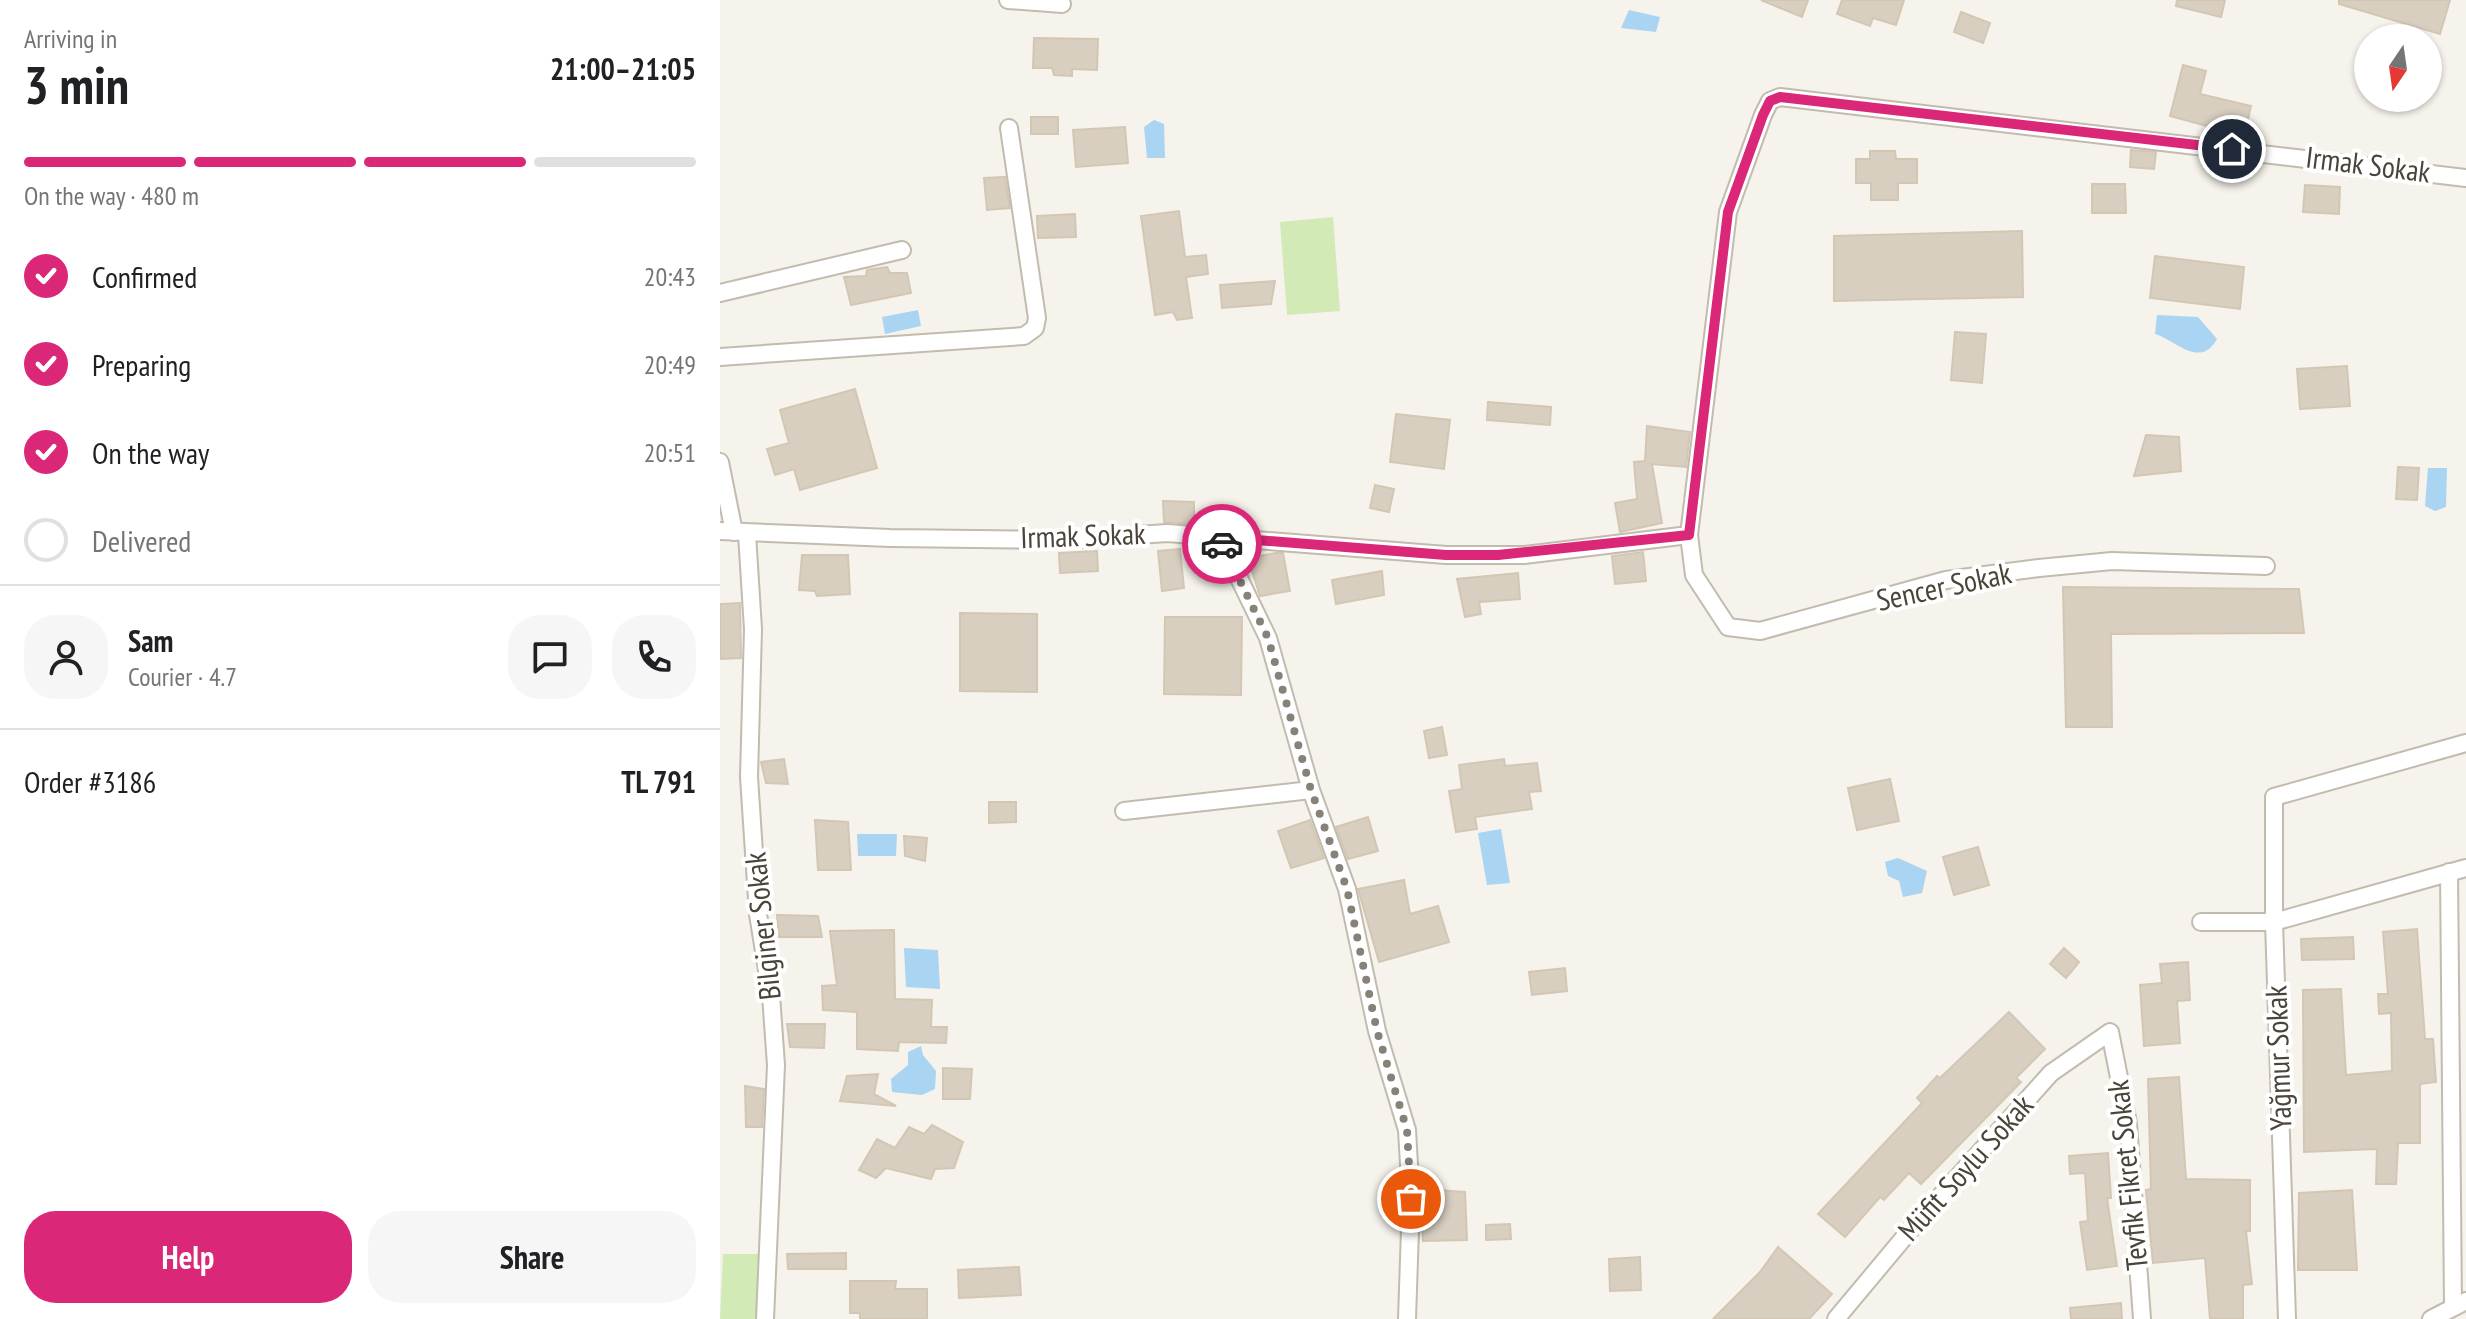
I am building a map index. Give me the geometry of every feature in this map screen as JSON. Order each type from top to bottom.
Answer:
[{"type":"street","points":[[1008,0],[1062,4]]},
{"type":"street","name":"Irmak Sokak","points":[[734,532],[905,539],[1067,540],[1167,533],[1446,555],[1524,555],[1689,535],[1728,212],[1770,101],[1780,97],[2466,178]]},
{"type":"street","points":[[720,357],[1024,336],[1035,328],[1037,318],[1009,128]]},
{"type":"street","points":[[720,293],[902,250]]},
{"type":"street","name":"Bilginer Sokak","points":[[720,462],[753,629],[750,792],[758,914],[771,995],[776,1065],[765,1319]]},
{"type":"street","name":"Sencer Sokak","points":[[1689,535],[1694,575],[1728,627],[1760,631],[1946,580],[2023,570],[2112,561],[2266,566]]},
{"type":"street","points":[[1219,537],[1268,638],[1311,790],[1347,889],[1377,1031],[1407,1130],[1411,1199],[1407,1319]]},
{"type":"street","name":"Yağmur Sokak","points":[[2287,1319],[2274,922],[2274,797],[2466,743]]},
{"type":"street","points":[[1124,811],[1311,790]]},
{"type":"street","points":[[2201,922],[2274,922],[2466,868]]},
{"type":"street","points":[[2431,1319],[2460,1304],[2449,872]]},
{"type":"street","name":"Müfit Soylu Sokak","points":[[1836,1319],[1912,1228],[2051,1073],[2110,1032]]},
{"type":"street","name":"Tevfik Fikret Sokak","points":[[2110,1032],[2128,1123],[2142,1319]]},
{"type":"green space","points":[[1333,217],[1340,311],[1287,315],[1280,222]]},
{"type":"green space","points":[[723,1254],[766,1254],[762,1319],[720,1319]]},
{"type":"water","points":[[1629,10],[1660,17],[1656,32],[1621,28]]},
{"type":"water","points":[[1154,120],[1164,124],[1165,158],[1147,158],[1144,127]]},
{"type":"water","points":[[918,310],[921,326],[885,334],[882,317]]},
{"type":"water","points":[[2157,315],[2198,317],[2217,339],[2203,352],[2187,350],[2155,334]]},
{"type":"water","points":[[2428,468],[2447,468],[2446,507],[2435,511],[2425,506]]},
{"type":"water","points":[[1501,829],[1510,883],[1487,885],[1478,833]]},
{"type":"water","points":[[857,834],[897,834],[896,856],[858,856]]},
{"type":"water","points":[[1898,858],[1927,871],[1922,893],[1903,897],[1899,881],[1888,876],[1885,862]]},
{"type":"water","points":[[904,948],[938,950],[940,989],[906,987]]},
{"type":"water","points":[[921,1046],[923,1055],[936,1071],[935,1089],[922,1095],[892,1092],[891,1079],[908,1065],[908,1052]]},
{"type":"building","points":[[1761,0],[1808,0],[1802,17]]},
{"type":"building","points":[[1842,0],[1904,0],[1896,25],[1873,18],[1870,26],[1837,14]]},
{"type":"building","points":[[2177,0],[2225,0],[2221,17],[2176,6]]},
{"type":"building","points":[[2339,0],[2450,0],[2442,27],[2442,24],[2406,24],[2339,4]]},
{"type":"building","points":[[1961,12],[1990,23],[1983,43],[1954,32]]},
{"type":"building","points":[[1034,38],[1098,39],[1097,70],[1072,69],[1072,76],[1054,75],[1052,68],[1033,68]]},
{"type":"building","points":[[2183,65],[2206,71],[2200,94],[2251,106],[2244,136],[2170,116]]},
{"type":"building","points":[[1031,117],[1058,117],[1058,134],[1031,134]]},
{"type":"building","points":[[1125,127],[1128,163],[1076,167],[1073,130]]},
{"type":"building","points":[[2131,150],[2156,152],[2154,169],[2130,167]]},
{"type":"building","points":[[1870,151],[1895,151],[1896,159],[1917,159],[1917,183],[1898,183],[1898,200],[1871,200],[1871,183],[1856,183],[1856,159],[1870,159]]},
{"type":"building","points":[[1005,177],[1010,208],[987,210],[984,178]]},
{"type":"building","points":[[2092,184],[2125,184],[2126,213],[2092,213]]},
{"type":"building","points":[[2305,185],[2340,187],[2339,214],[2303,212]]},
{"type":"building","points":[[1179,211],[1185,257],[1206,255],[1208,274],[1186,277],[1192,318],[1177,320],[1173,312],[1155,315],[1141,216]]},
{"type":"building","points":[[1075,214],[1076,237],[1038,238],[1037,216]]},
{"type":"building","points":[[2022,231],[2023,297],[1834,301],[1834,236]]},
{"type":"building","points":[[2155,256],[2244,267],[2240,309],[2150,298]]},
{"type":"building","points":[[887,267],[890,273],[907,273],[911,293],[851,305],[844,277],[866,276],[867,270]]},
{"type":"building","points":[[1275,281],[1271,304],[1222,308],[1220,285]]},
{"type":"building","points":[[1955,332],[1986,334],[1982,383],[1951,380]]},
{"type":"building","points":[[2347,366],[2350,406],[2300,409],[2297,369]]},
{"type":"building","points":[[855,389],[877,468],[800,490],[794,469],[775,475],[767,449],[789,443],[780,410]]},
{"type":"building","points":[[1488,402],[1551,407],[1550,425],[1487,420]]},
{"type":"building","points":[[1396,414],[1450,420],[1444,469],[1390,462]]},
{"type":"building","points":[[1647,426],[1690,432],[1686,467],[1652,464],[1662,523],[1620,532],[1615,503],[1637,499],[1634,462],[1645,461]]},
{"type":"building","points":[[2146,435],[2179,437],[2181,471],[2134,476]]},
{"type":"building","points":[[2398,467],[2419,468],[2417,500],[2396,499]]},
{"type":"building","points":[[1375,485],[1394,489],[1389,512],[1370,508]]},
{"type":"building","points":[[1163,501],[1194,502],[1194,524],[1164,522]]},
{"type":"building","points":[[1180,549],[1184,588],[1162,591],[1158,551]]},
{"type":"building","points":[[1097,551],[1098,571],[1060,573],[1059,553]]},
{"type":"building","points":[[1643,552],[1646,581],[1615,584],[1612,556]]},
{"type":"building","points":[[1283,553],[1290,591],[1260,596],[1248,558]]},
{"type":"building","points":[[802,555],[848,555],[850,594],[817,596],[815,591],[799,590]]},
{"type":"building","points":[[1382,571],[1384,595],[1336,604],[1332,580]]},
{"type":"building","points":[[1518,573],[1520,599],[1479,602],[1481,614],[1465,617],[1457,579]]},
{"type":"building","points":[[2063,587],[2299,589],[2304,633],[2111,634],[2112,727],[2066,727]]},
{"type":"building","points":[[740,603],[741,658],[720,659],[720,604]]},
{"type":"building","points":[[960,613],[1037,614],[1037,692],[960,691]]},
{"type":"building","points":[[1165,617],[1242,617],[1241,695],[1164,694]]},
{"type":"building","points":[[1442,727],[1447,755],[1429,758],[1424,731]]},
{"type":"building","points":[[784,759],[788,784],[766,783],[761,762]]},
{"type":"building","points":[[1504,759],[1505,766],[1537,763],[1541,791],[1529,792],[1532,809],[1475,817],[1477,829],[1456,832],[1449,791],[1462,789],[1459,765]]},
{"type":"building","points":[[1890,779],[1899,821],[1857,830],[1848,788]]},
{"type":"building","points":[[989,802],[1016,802],[1016,822],[989,823]]},
{"type":"building","points":[[1368,817],[1378,851],[1348,859],[1336,827]]},
{"type":"building","points":[[815,820],[848,822],[851,870],[818,870]]},
{"type":"building","points":[[1310,820],[1324,858],[1291,868],[1278,831]]},
{"type":"building","points":[[904,836],[927,838],[925,861],[905,856]]},
{"type":"building","points":[[1978,847],[1989,885],[1954,895],[1943,857]]},
{"type":"building","points":[[1404,880],[1410,914],[1438,906],[1449,942],[1379,962],[1358,889]]},
{"type":"building","points":[[777,915],[818,916],[822,937],[779,937]]},
{"type":"building","points":[[2417,929],[2425,1039],[2433,1039],[2436,1082],[2420,1084],[2420,1143],[2398,1143],[2396,1184],[2376,1184],[2377,1149],[2304,1152],[2303,990],[2341,989],[2346,1075],[2392,1071],[2391,1013],[2379,1014],[2378,994],[2388,994],[2383,932]]},
{"type":"building","points":[[894,930],[895,999],[932,1000],[931,1027],[947,1027],[946,1043],[899,1042],[898,1051],[857,1049],[857,1012],[823,1010],[822,986],[837,985],[830,931]]},
{"type":"building","points":[[2353,937],[2354,959],[2302,960],[2301,939]]},
{"type":"building","points":[[2064,948],[2079,962],[2066,978],[2050,964]]},
{"type":"building","points":[[2188,962],[2190,1000],[2177,1001],[2180,1043],[2144,1046],[2140,985],[2162,983],[2160,964]]},
{"type":"building","points":[[1565,968],[1567,991],[1532,995],[1529,972]]},
{"type":"building","points":[[2009,1012],[2045,1049],[2016,1078],[2021,1082],[1921,1184],[1909,1173],[1884,1200],[1880,1197],[1845,1237],[1818,1214],[1922,1103],[1917,1098],[1937,1076],[1940,1078]]},
{"type":"building","points":[[787,1024],[825,1024],[824,1048],[790,1047]]},
{"type":"building","points":[[943,1068],[972,1069],[970,1099],[943,1099]]},
{"type":"building","points":[[878,1074],[874,1094],[896,1106],[840,1101],[847,1076]]},
{"type":"building","points":[[2179,1077],[2186,1179],[2250,1180],[2250,1231],[2246,1231],[2252,1284],[2243,1285],[2243,1319],[2210,1319],[2205,1258],[2153,1263],[2146,1190],[2151,1189],[2148,1079]]},
{"type":"building","points":[[745,1086],[764,1089],[762,1127],[746,1127]]},
{"type":"building","points":[[932,1125],[963,1142],[954,1168],[935,1169],[931,1179],[886,1168],[876,1178],[859,1170],[877,1139],[895,1148],[909,1127],[924,1134]]},
{"type":"building","points":[[2108,1153],[2111,1198],[2107,1198],[2117,1266],[2087,1270],[2080,1222],[2088,1221],[2085,1173],[2070,1174],[2069,1156]]},
{"type":"building","points":[[1421,1189],[1465,1192],[1467,1240],[1423,1241]]},
{"type":"building","points":[[2352,1190],[2357,1270],[2298,1270],[2299,1193]]},
{"type":"building","points":[[1510,1224],[1511,1239],[1486,1240],[1486,1225]]},
{"type":"building","points":[[1778,1247],[1832,1294],[1809,1319],[1713,1319],[1760,1272]]},
{"type":"building","points":[[846,1253],[846,1269],[788,1269],[787,1254]]},
{"type":"building","points":[[1640,1257],[1641,1290],[1610,1291],[1609,1259]]},
{"type":"building","points":[[1019,1267],[1021,1295],[959,1298],[958,1270]]},
{"type":"building","points":[[850,1281],[896,1281],[895,1289],[927,1289],[927,1319],[860,1319],[860,1313],[850,1313]]},
{"type":"building","points":[[2121,1303],[2122,1319],[2071,1319],[2070,1308]]},
{"type":"way so far","points":[[1222,544],[1268,638],[1311,790],[1347,889],[1377,1031],[1407,1130],[1411,1199]]},
{"type":"route","points":[[1222,544],[1219,537],[1446,555],[1524,555],[1689,535],[1716,334],[1720,267],[1728,212],[1763,115],[1770,101],[1780,97],[2035,129],[2232,149]]}]
